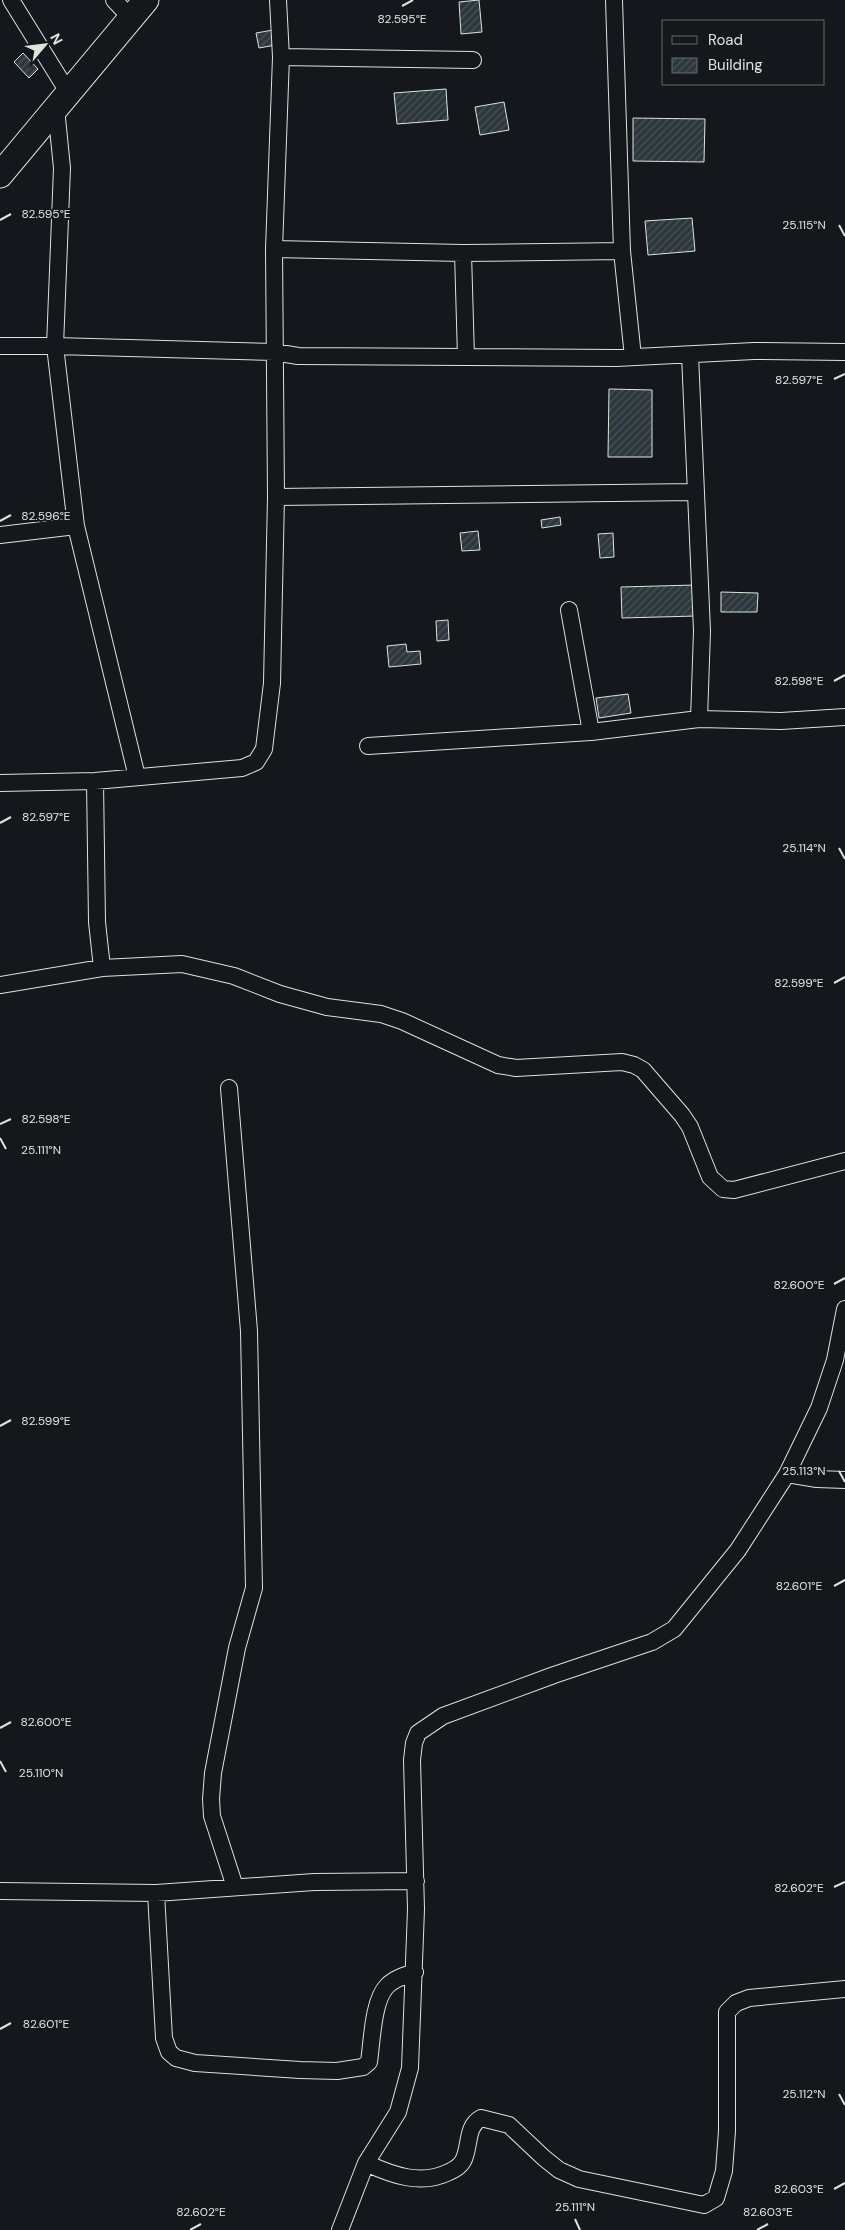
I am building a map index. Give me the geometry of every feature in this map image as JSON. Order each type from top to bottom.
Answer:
[{"type":"main road","points":[[0,175],[138,9]]},
{"type":"street","points":[[11,0],[62,100],[62,168],[55,346],[76,526],[137,777]]},
{"type":"street","points":[[114,0],[138,9]]},
{"type":"street","points":[[0,783],[94,781],[242,768],[256,762],[264,749],[272,683],[276,497],[274,249],[281,57],[278,0]]},
{"type":"street","points":[[614,0],[622,251],[633,357]]},
{"type":"street","points":[[281,57],[472,60]]},
{"type":"street","points":[[274,249],[463,253],[622,251]]},
{"type":"street","points":[[463,253],[466,357]]},
{"type":"street","points":[[0,346],[274,352],[298,356],[633,357],[754,351],[845,352]]},
{"type":"street","points":[[690,355],[702,631],[699,719]]},
{"type":"street","points":[[276,497],[695,492]]},
{"type":"street","points":[[0,535],[76,526]]},
{"type":"street","points":[[569,610],[591,732]]},
{"type":"street","points":[[368,746],[591,732],[699,719],[781,721],[845,717]]},
{"type":"street","points":[[94,781],[97,922],[102,968]]},
{"type":"street","points":[[0,985],[102,968],[182,964],[234,976],[280,994],[327,1007],[381,1014],[402,1020],[498,1065],[516,1068],[622,1062],[634,1065],[643,1070],[682,1115],[690,1127],[710,1177],[722,1189],[734,1190],[845,1161]]},
{"type":"street","points":[[229,1088],[249,1331],[254,1588],[237,1648],[213,1773],[211,1799],[212,1816],[235,1887]]},
{"type":"street","points":[[340,2230],[366,2163],[398,2112],[408,2082],[415,1972],[416,1880],[412,1760],[414,1743],[418,1733],[443,1716],[662,1637],[684,1618],[727,1565],[776,1494],[787,1474],[819,1408],[835,1360],[845,1309]]},
{"type":"street","points":[[787,1474],[817,1479],[845,1480]]},
{"type":"street","points":[[0,1891],[156,1893],[367,1880],[416,1880]]},
{"type":"street","points":[[156,1893],[164,2038],[169,2052],[186,2061],[300,2070],[337,2071],[363,2068],[369,2062],[378,2005],[382,1994],[395,1979],[415,1972]]},
{"type":"street","points":[[366,2163],[394,2175],[411,2178],[434,2177],[447,2173],[457,2168],[465,2158],[471,2128],[481,2118],[509,2125],[552,2164],[579,2179],[695,2203],[709,2203],[716,2198],[724,2172],[727,2131],[726,2012],[736,2003],[749,1998],[845,1989]]},
{"type":"building","points":[[479,0],[482,32],[461,34],[459,2]]},
{"type":"building","points":[[273,30],[276,45],[259,48],[256,33]]},
{"type":"building","points":[[23,53],[38,69],[29,78],[14,62]]},
{"type":"building","points":[[446,89],[448,120],[397,124],[394,93]]},
{"type":"building","points":[[504,102],[509,130],[480,135],[475,107]]},
{"type":"building","points":[[633,118],[705,119],[704,162],[633,161]]},
{"type":"building","points":[[692,218],[695,251],[648,255],[645,221]]},
{"type":"building","points":[[609,389],[652,390],[652,457],[608,457]]},
{"type":"building","points":[[560,517],[561,525],[542,528],[541,520]]},
{"type":"building","points":[[478,531],[480,550],[462,551],[460,533]]},
{"type":"building","points":[[613,533],[614,557],[600,558],[598,534]]},
{"type":"building","points":[[695,585],[696,616],[622,618],[621,587]]},
{"type":"building","points":[[721,592],[758,593],[757,612],[721,612]]},
{"type":"building","points":[[448,620],[449,640],[437,641],[436,621]]},
{"type":"building","points":[[406,644],[407,652],[420,651],[421,664],[389,667],[387,646]]},
{"type":"building","points":[[628,694],[631,713],[599,718],[596,698]]}]
